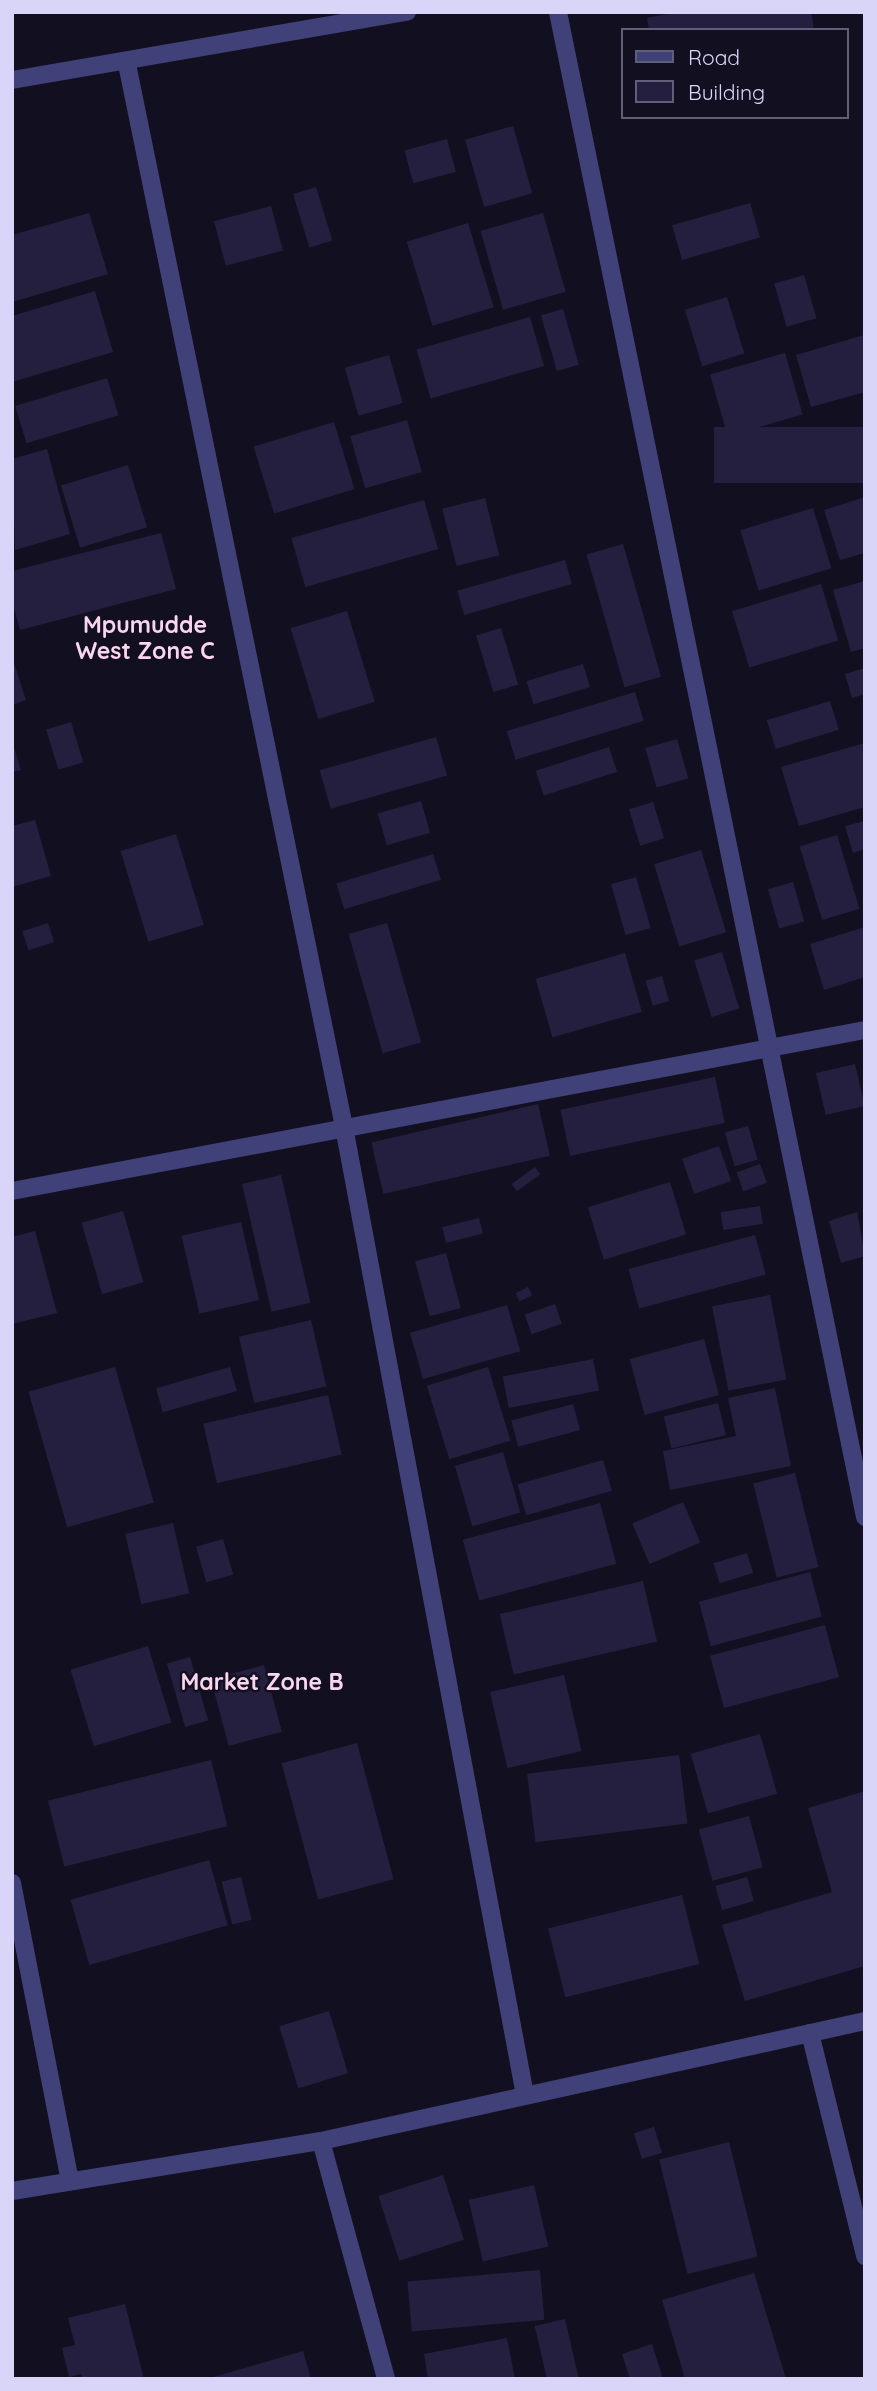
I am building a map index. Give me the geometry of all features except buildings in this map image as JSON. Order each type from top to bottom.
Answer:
[{"type":"street","points":[[12,80],[127,64],[407,12]]},
{"type":"street","points":[[558,12],[865,1517]]},
{"type":"street","points":[[127,64],[344,1127],[525,2095]]},
{"type":"street","points":[[12,1191],[865,1030]]},
{"type":"street","points":[[12,1883],[70,2181]]},
{"type":"street","points":[[12,2191],[321,2141],[865,2021]]},
{"type":"street","points":[[810,2033],[865,2256]]},
{"type":"street","points":[[321,2141],[386,2379]]},
{"type":"district","name":"Mpumudde West Zone C","points":[[145,638]]},
{"type":"district","name":"Market Zone B","points":[[262,1682]]}]
